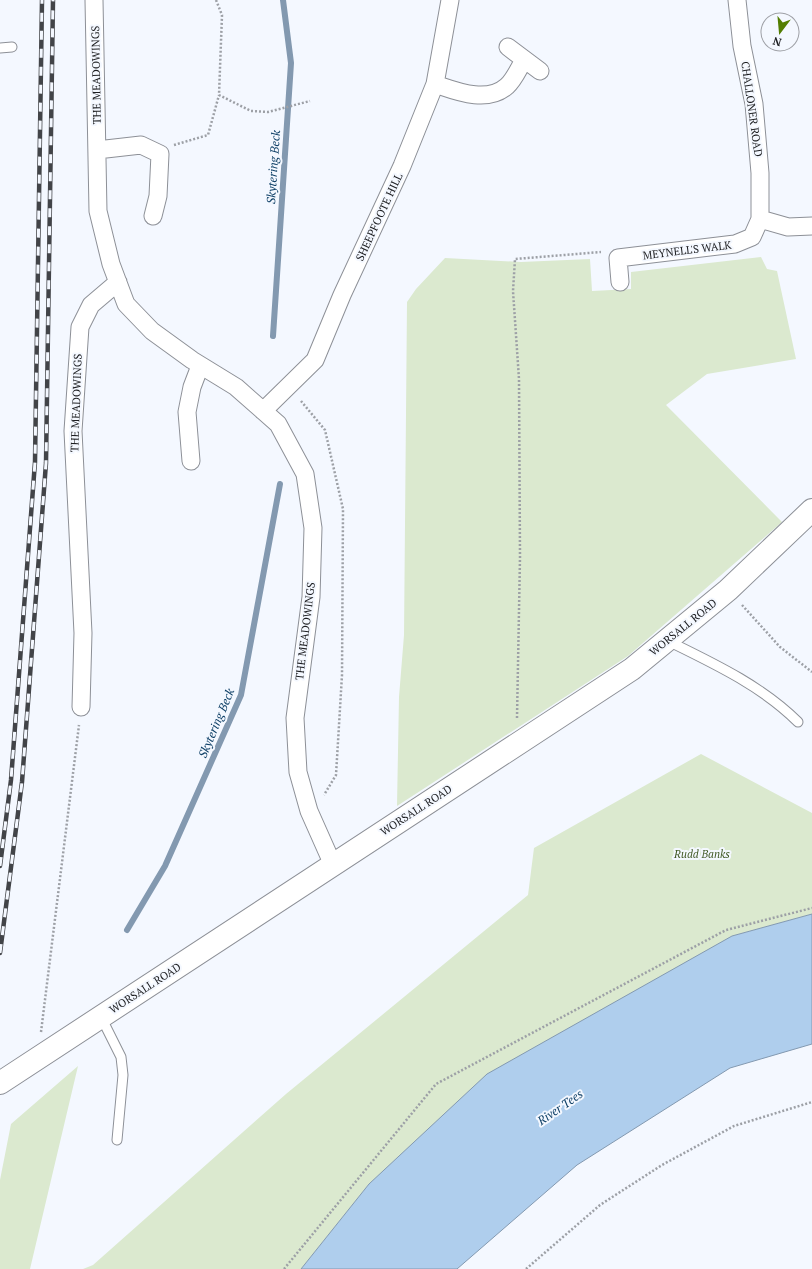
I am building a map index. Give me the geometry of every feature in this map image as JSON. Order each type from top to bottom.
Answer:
[{"type":"main road","name":"WORSALL ROAD","points":[[0,1084],[632,669],[728,590],[812,510]]},
{"type":"street","name":"THE MEADOWINGS","points":[[94,0],[98,211],[111,264],[126,304],[152,331],[200,366],[236,387],[278,424],[305,474],[313,528],[311,597],[295,718],[298,772],[310,814],[333,865]]},
{"type":"street","name":"SHEEPFOOTE HILL","points":[[263,410],[315,360],[342,295],[402,166],[435,84],[450,0]]},
{"type":"street","name":"CHALLONER ROAD","points":[[737,0],[742,46],[754,104],[760,173],[760,219]]},
{"type":"street","points":[[508,47],[540,71]]},
{"type":"street","points":[[435,84],[462,93],[488,95],[507,86],[524,60]]},
{"type":"street","points":[[97,150],[141,145],[160,154],[158,196],[153,216]]},
{"type":"street","points":[[760,219],[788,227],[812,226]]},
{"type":"street","name":"MEYNELL'S WALK","points":[[618,258],[735,244],[752,237],[760,219]]},
{"type":"street","points":[[618,258],[620,282]]},
{"type":"street","name":"THE MEADOWINGS","points":[[81,707],[83,633],[73,431],[80,327],[91,305],[118,282]]},
{"type":"street","points":[[191,461],[187,412],[192,387],[200,366]]},
{"type":"lane","points":[[0,48],[12,47]]},
{"type":"lane","points":[[667,640],[735,676],[781,705],[798,722]]},
{"type":"lane","points":[[101,1017],[121,1057],[123,1075],[117,1140]]},
{"type":"path","points":[[152,151],[208,135],[219,95],[222,15],[216,0]]},
{"type":"path","points":[[219,95],[251,111],[268,112],[310,101]]},
{"type":"path","points":[[516,745],[520,635],[519,378],[513,291],[515,259],[601,252],[618,258]]},
{"type":"path","points":[[288,385],[325,430],[343,509],[342,675],[336,775],[310,814]]},
{"type":"path","points":[[728,590],[780,647],[812,672]]},
{"type":"path","points":[[37,1059],[81,707]]},
{"type":"path","points":[[284,1269],[436,1084],[726,930],[812,908]]},
{"type":"path","points":[[526,1269],[600,1205],[662,1165],[734,1126],[812,1102]]},
{"type":"green space","points":[[761,257],[767,269],[777,271],[796,359],[707,374],[666,405],[782,522],[628,656],[397,806],[399,697],[404,635],[407,302],[416,289],[445,258],[521,262],[590,259],[592,291],[631,289],[631,272]]},
{"type":"green space","name":"Rudd Banks","points":[[701,754],[812,813],[812,914],[732,936],[369,1184],[301,1269],[83,1269],[93,1265],[286,1094],[528,895],[534,848]]},
{"type":"green space","points":[[78,1066],[30,1269],[0,1269],[0,1180],[11,1124]]},
{"type":"water","name":"River Tees","points":[[812,914],[812,1044],[730,1068],[577,1165],[457,1269],[301,1269],[369,1184],[487,1074],[732,936]]},
{"type":"waterway","name":"Skytering Beck","points":[[273,336],[291,63],[283,0]]},
{"type":"waterway","name":"Skytering Beck","points":[[127,930],[165,866],[241,695],[280,484]]},
{"type":"railway","points":[[0,866],[11,780],[35,462],[42,0]]},
{"type":"railway","points":[[0,953],[22,782],[46,463],[53,0]]}]
